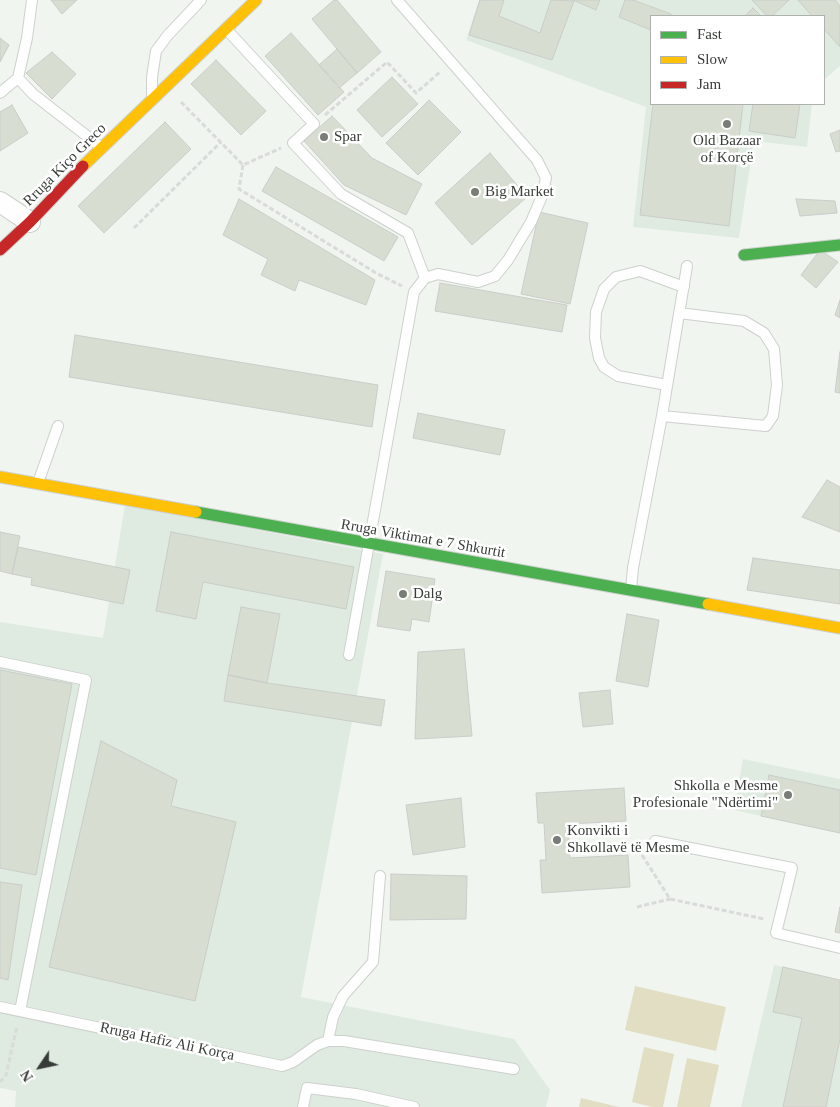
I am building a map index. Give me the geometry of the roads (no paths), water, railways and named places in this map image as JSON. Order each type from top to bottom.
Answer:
[{"type":"street","name":"Rruga Kiço Greco","points":[[0,250],[102,148],[256,0]]},
{"type":"street","points":[[0,202],[30,222]]},
{"type":"street","points":[[744,255],[840,245]]},
{"type":"street","name":"Rruga Viktimat e 7 Shkurtit","points":[[0,477],[840,628]]},
{"type":"lane","points":[[0,93],[18,78],[27,38],[32,0]]},
{"type":"lane","points":[[152,101],[152,77],[156,51],[168,35],[201,0]]},
{"type":"lane","points":[[348,655],[414,292],[425,278],[438,274],[478,282],[495,276],[508,260],[531,222],[542,196],[546,178],[537,160],[397,0]]},
{"type":"lane","points":[[226,29],[314,124],[293,143],[340,194],[408,233],[425,278]]},
{"type":"lane","points":[[18,78],[34,94],[102,148]]},
{"type":"lane","points":[[630,591],[687,266]]},
{"type":"lane","points":[[667,385],[618,376],[604,367],[598,358],[596,345],[596,312],[604,289],[616,278],[640,271],[684,287]]},
{"type":"lane","points":[[662,416],[766,426],[773,416],[777,385],[774,349],[764,333],[744,320],[679,313]]},
{"type":"lane","points":[[38,484],[58,426]]},
{"type":"lane","points":[[0,662],[86,680],[20,1011]]},
{"type":"lane","points":[[655,841],[792,868],[776,933],[840,948]]},
{"type":"lane","points":[[380,876],[373,962],[343,996],[333,1018],[328,1041],[344,1041],[514,1069]]},
{"type":"lane","name":"Rruga Hafiz Ali Korça","points":[[0,1007],[282,1066],[293,1062],[317,1045],[328,1041]]},
{"type":"lane","points":[[303,1107],[307,1088],[356,1094],[414,1107]]},
{"type":"place","name":"Old Bazaar of Korçë","points":[[727,124]]},
{"type":"place","name":"Spar","points":[[324,137]]},
{"type":"place","name":"Big Market","points":[[475,192]]},
{"type":"place","name":"Dalg","points":[[403,594]]},
{"type":"place","name":"Shkolla e Mesme Profesionale \"Ndërtimi\"","points":[[788,795]]},
{"type":"place","name":"Konvikti i Shkollavë të Mesme","points":[[557,840]]}]
